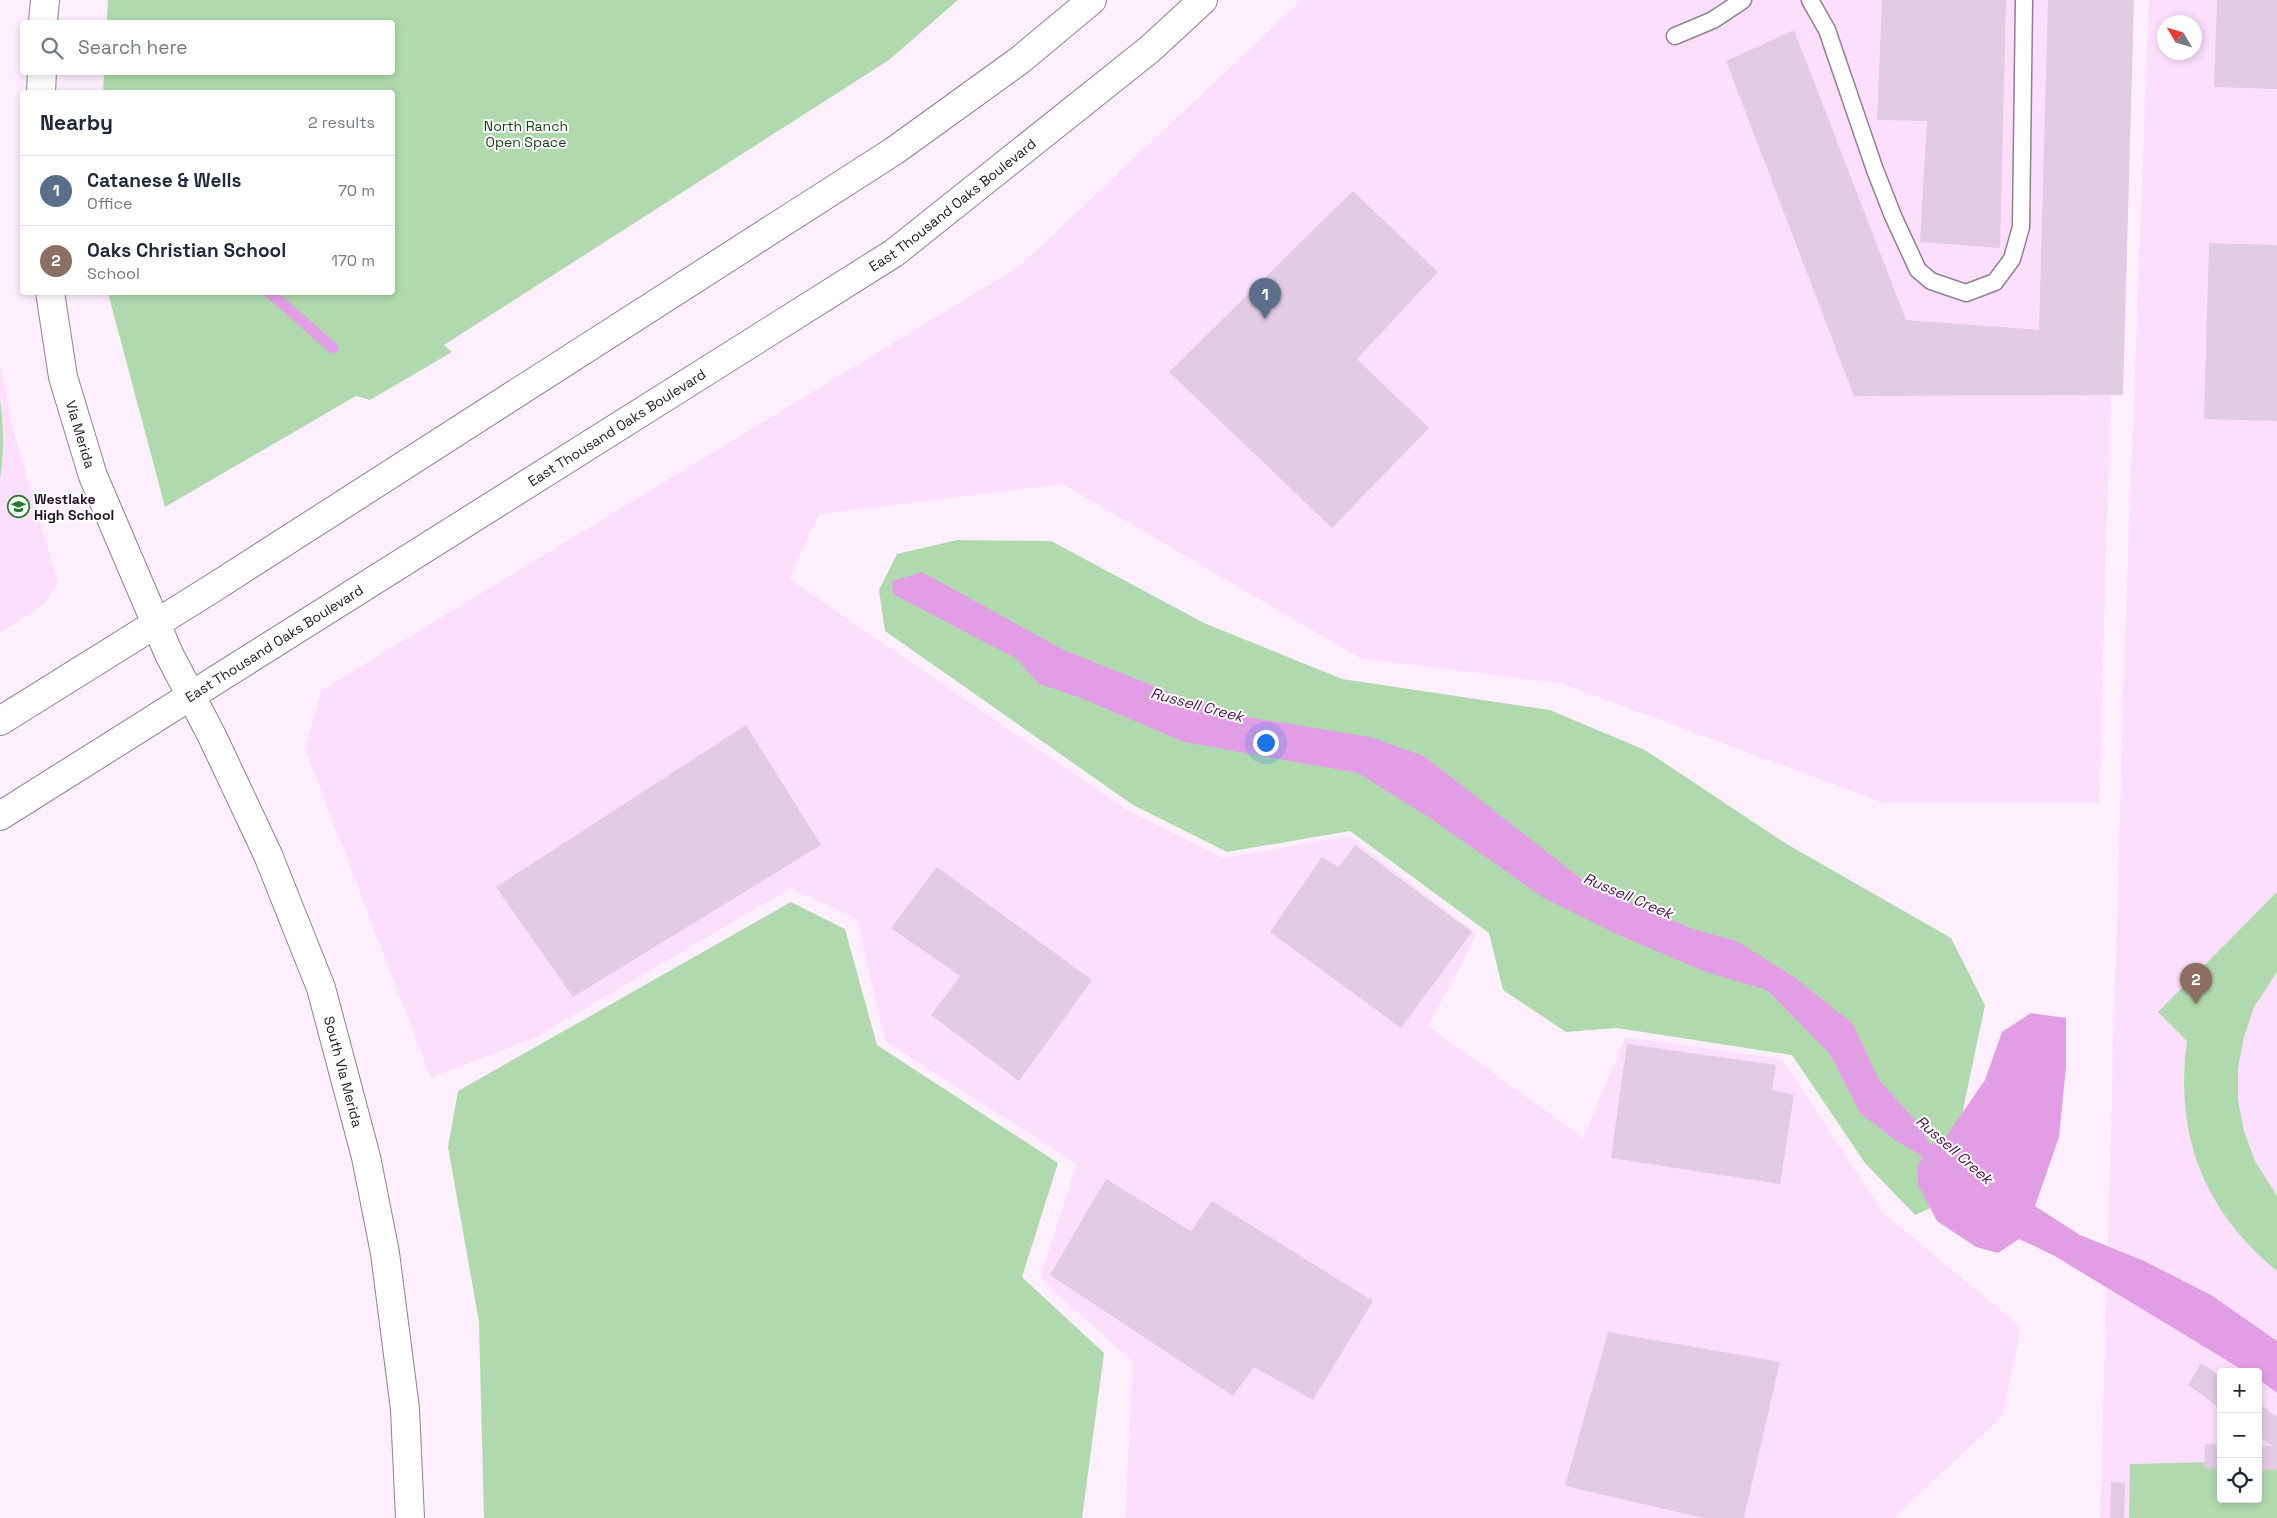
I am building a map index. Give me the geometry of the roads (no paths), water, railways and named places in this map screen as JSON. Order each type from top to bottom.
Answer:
[{"type":"main road","points":[[43,20],[45,0]]},
{"type":"main road","points":[[0,721],[155,624],[894,151],[1020,60],[1092,0]]},
{"type":"main road","name":"East Thousand Oaks Boulevard","points":[[0,816],[894,254],[1150,49],[1203,0]]},
{"type":"main road","points":[[41,90],[42,75]]},
{"type":"main road","name":"Via Merida","points":[[50,295],[63,377],[94,476],[169,654]]},
{"type":"main road","name":"South Via Merida","points":[[169,654],[191,695],[268,855],[321,988],[366,1156],[385,1253],[405,1409],[410,1518]]},
{"type":"lane","points":[[1675,36],[1713,20],[1743,0]]},
{"type":"lane","points":[[1810,0],[1827,30],[1882,188],[1918,270],[1931,282],[1966,292],[1994,282],[2012,259],[2021,227],[2024,0]]},
{"type":"water","points":[[922,572],[1064,650],[1184,698],[1247,717],[1370,737],[1424,756],[1588,884],[1693,929],[1737,941],[1794,977],[1853,1024],[1879,1080],[1916,1121],[1931,1145],[1945,1138],[1985,1080],[2002,1032],[2031,1013],[2066,1018],[2066,1067],[2059,1137],[2035,1206],[2080,1235],[2144,1261],[2211,1295],[2277,1341],[2277,1393],[2262,1382],[2262,1368],[2239,1368],[2053,1255],[2019,1239],[1998,1253],[1976,1247],[1937,1221],[1918,1185],[1917,1167],[1923,1157],[1894,1139],[1860,1113],[1830,1054],[1767,990],[1706,972],[1621,936],[1544,898],[1433,820],[1358,773],[1184,742],[1081,698],[1039,684],[1017,659],[893,594],[892,581]]},
{"type":"waterway","name":"Russell Creek","points":[[272,295],[333,348]]},
{"type":"place","name":"Catanese & Wells","points":[[1265,319]]},
{"type":"place","name":"Westlake High School","points":[[18,507]]},
{"type":"place","name":"Oaks Christian School","points":[[2196,1004]]},
{"type":"park label","name":"North Ranch Open Space","points":[[526,134]]}]
